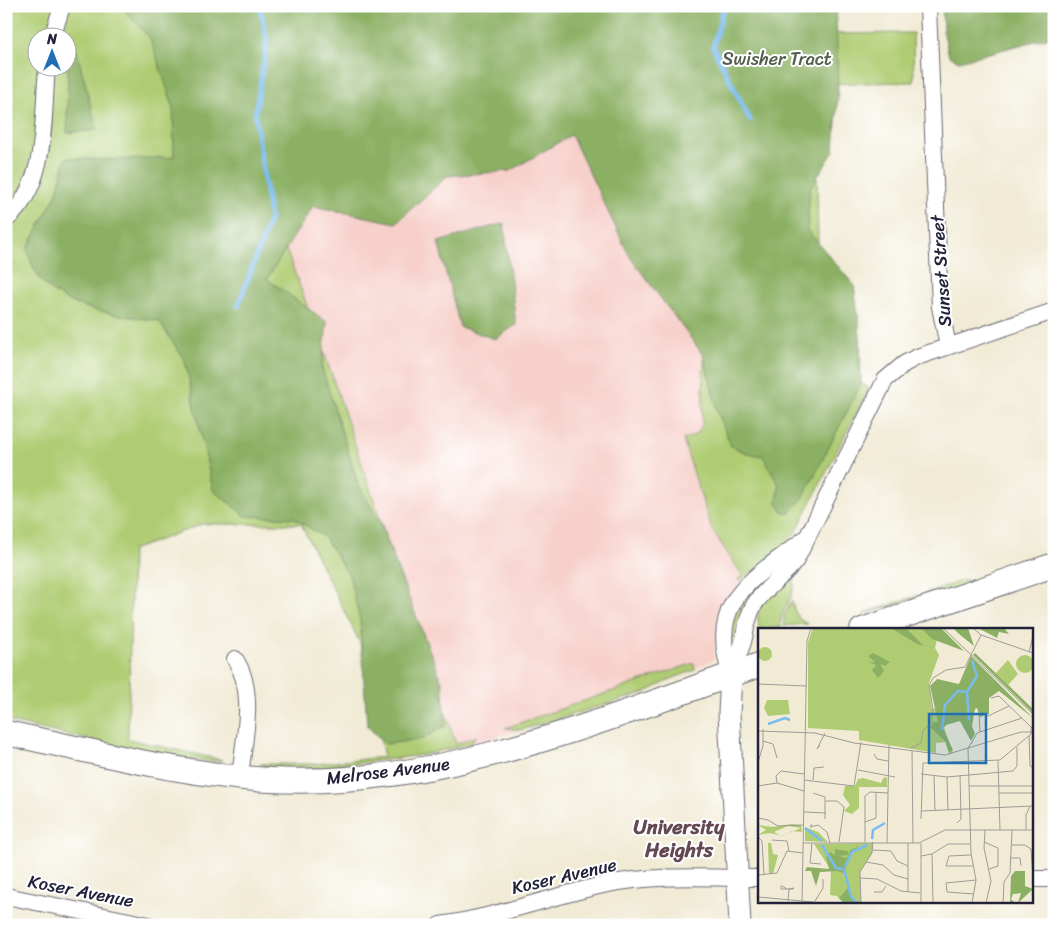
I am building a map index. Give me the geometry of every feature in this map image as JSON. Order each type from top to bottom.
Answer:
[{"type":"main road","points":[[868,628],[1054,565]]},
{"type":"main road","name":"Melrose Avenue","points":[[6,733],[158,764],[240,778],[305,781],[364,778],[436,768],[480,758],[550,737],[758,665]]},
{"type":"street","points":[[55,28],[62,6]]},
{"type":"street","name":"Sunset Street","points":[[740,925],[749,878],[729,713],[731,675],[742,644],[749,614],[762,593],[790,569],[885,380],[904,364],[948,346],[940,307],[928,6]]},
{"type":"street","points":[[6,220],[13,214],[26,193],[38,168],[46,78]]},
{"type":"street","points":[[948,346],[1054,311]]},
{"type":"street","points":[[235,659],[242,669],[246,689],[240,778]]},
{"type":"street","name":"Koser Avenue","points":[[440,925],[486,916],[622,882],[661,878],[749,878]]},
{"type":"street","points":[[1032,879],[1054,879]]},
{"type":"street","name":"Koser Avenue","points":[[6,896],[149,925]]},
{"type":"shaded area","points":[[6,6],[731,6],[729,336],[691,469],[712,530],[744,579],[717,637],[713,660],[644,693],[465,746],[385,761],[360,643],[301,524],[203,524],[132,550],[128,747],[6,721]]},
{"type":"green space","points":[[6,6],[195,6],[321,343],[456,744],[476,736],[470,744],[422,755],[322,768],[271,769],[260,764],[314,764],[384,757],[360,643],[301,524],[203,524],[132,550],[128,739],[222,760],[209,761],[185,758],[83,739],[6,721]]},
{"type":"green space","name":"Swisher Tract","points":[[120,6],[836,6],[838,95],[834,151],[810,188],[807,230],[854,285],[859,322],[861,384],[803,498],[790,513],[783,512],[777,503],[779,485],[763,456],[747,453],[731,446],[717,410],[704,356],[630,257],[571,135],[510,171],[447,176],[396,223],[313,206],[267,279],[327,322],[322,368],[358,484],[378,519],[442,682],[446,725],[422,739],[386,744],[367,726],[360,620],[349,575],[324,537],[294,518],[245,516],[213,490],[185,361],[159,321],[109,313],[75,304],[47,286],[35,271],[31,262],[27,249],[56,195],[66,158],[112,160],[174,157],[173,106],[150,38]]},
{"type":"green space","points":[[942,6],[1054,6],[1054,36],[959,61],[949,56],[943,30]]},
{"type":"green space","points":[[913,33],[914,82],[816,84],[818,245],[730,246],[815,34]]},
{"type":"green space","points":[[78,56],[97,130],[67,133],[68,78],[78,78]]},
{"type":"green space","points":[[504,223],[516,325],[495,339],[460,327],[438,242]]},
{"type":"green space","points":[[860,334],[861,384],[869,388],[796,532],[783,548],[739,581],[738,579],[742,575],[712,530],[683,440],[695,435],[702,425],[704,356],[717,410],[729,336]]},
{"type":"green space","points":[[781,562],[740,619],[736,635],[732,640],[732,628],[740,606],[755,587]]},
{"type":"green space","points":[[798,569],[791,597],[782,615],[781,627],[760,628],[758,621],[759,612],[763,603],[776,588]]},
{"type":"green space","points":[[967,579],[967,585],[863,614]]},
{"type":"green space","points":[[792,600],[797,615],[808,624],[784,626],[784,616]]},
{"type":"green space","points":[[694,663],[695,670],[671,679],[644,693],[521,730],[505,728]]},
{"type":"waterway","points":[[238,306],[270,219],[255,114],[267,42],[260,6]]},
{"type":"waterway","points":[[724,6],[713,47],[750,120]]},
{"type":"district","name":"University Heights","points":[[679,838]]}]
